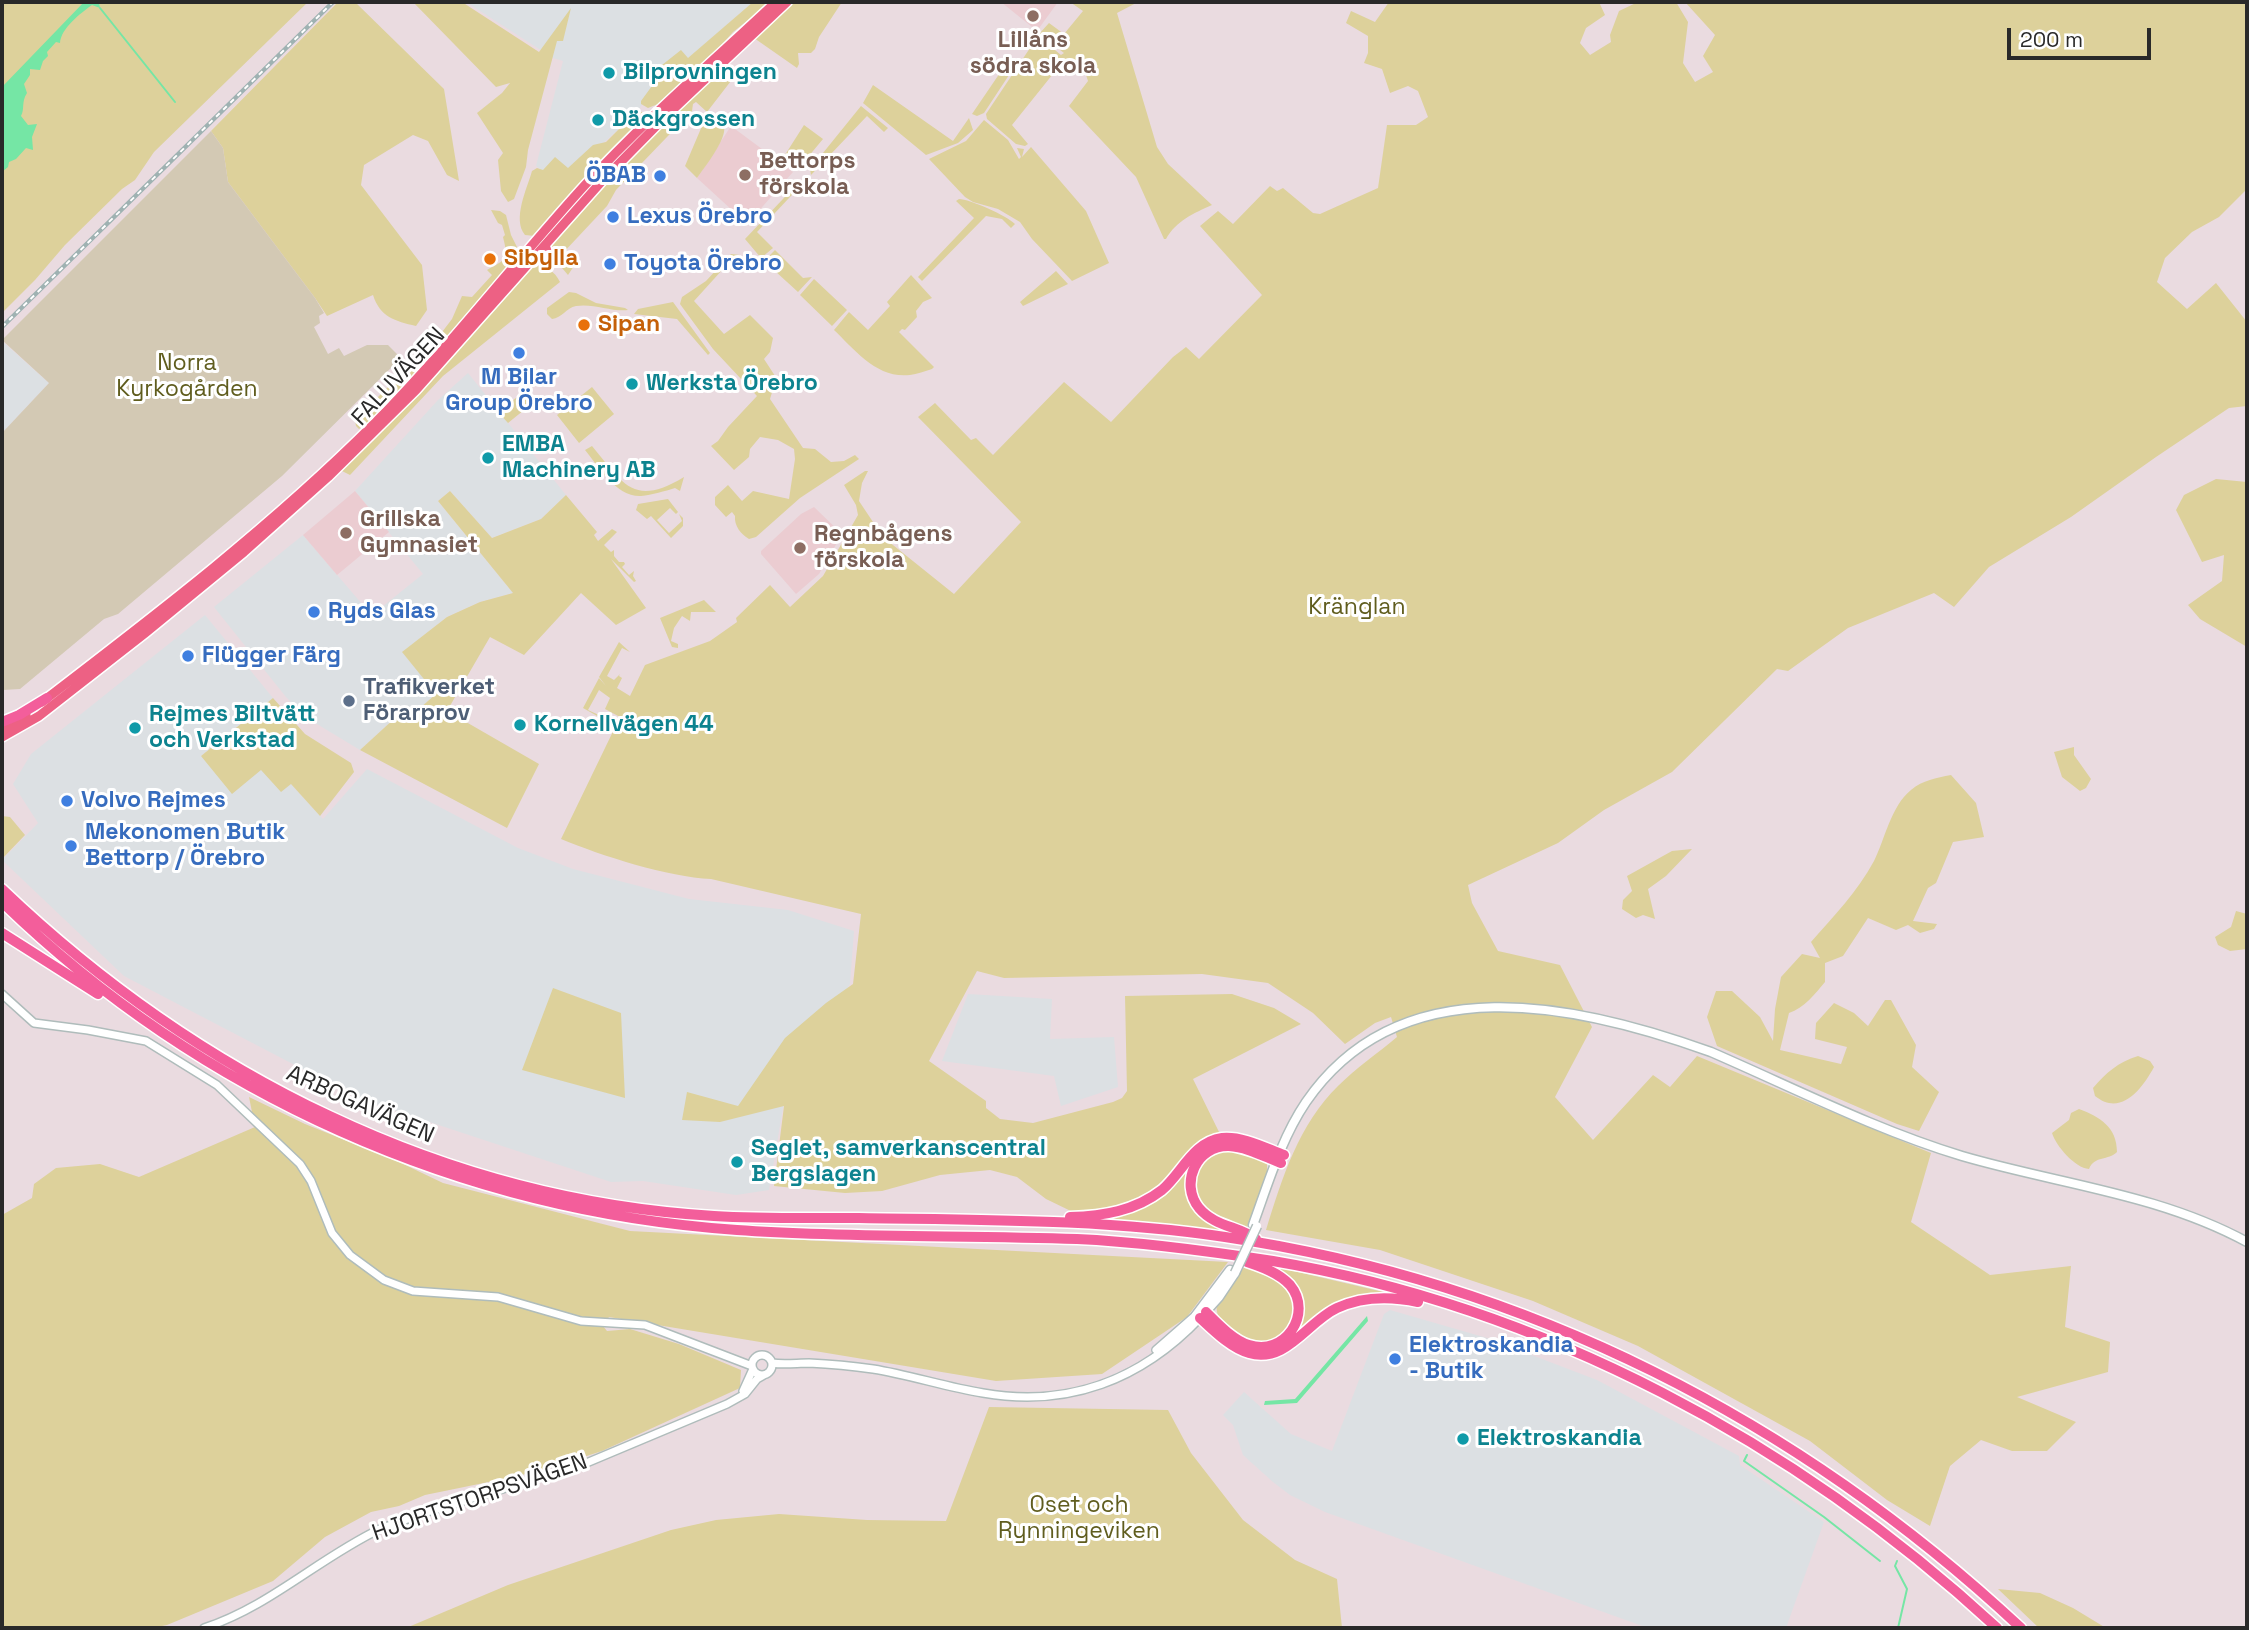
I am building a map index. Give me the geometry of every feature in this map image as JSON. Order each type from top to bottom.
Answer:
[{"type":"highway","name":"FALUVÄGEN","points":[[536,250],[621,149],[776,2]]},
{"type":"highway","name":"FALUVÄGEN","points":[[2,737],[32,722],[46,711],[198,585],[291,502],[373,425],[664,118],[787,2]]},
{"type":"highway","points":[[536,250],[551,262]]},
{"type":"highway","name":"FALUVÄGEN","points":[[47,698],[198,585]]},
{"type":"highway","points":[[2,724],[47,698]]},
{"type":"highway","name":"ARBOGAVÄGEN","points":[[2,889],[130,1005],[273,1088],[377,1138],[432,1158],[512,1183],[591,1201],[694,1215],[761,1219],[972,1220]]},
{"type":"highway","name":"ARBOGAVÄGEN","points":[[2,902],[63,958],[197,1057],[262,1094],[338,1131],[422,1165],[491,1188],[585,1210],[661,1223],[746,1231],[1080,1240],[1154,1245],[1238,1256],[1335,1274],[1427,1299],[1512,1327],[1593,1360],[1662,1393],[1783,1462],[1866,1519],[1940,1577],[1997,1628]]},
{"type":"highway","points":[[2,933],[117,1006],[130,1005]]},
{"type":"highway","points":[[972,1220],[1080,1217],[1123,1210],[1156,1194],[1172,1180],[1200,1147],[1219,1139],[1240,1140],[1282,1153]]},
{"type":"highway","points":[[1262,1243],[1252,1235],[1222,1224],[1203,1212],[1191,1194],[1190,1179],[1200,1158],[1219,1147],[1233,1146],[1282,1153]]},
{"type":"highway","points":[[972,1220],[1119,1226],[1262,1243],[1367,1265],[1469,1295],[1560,1328],[1666,1377],[1755,1425],[1849,1487],[1935,1552],[2021,1628]]},
{"type":"highway","points":[[1201,1314],[1243,1342],[1257,1347],[1279,1343],[1294,1327],[1298,1305],[1290,1285],[1272,1272],[1245,1262],[1238,1256]]},
{"type":"highway","points":[[1201,1314],[1239,1349],[1266,1355],[1286,1348],[1324,1315],[1350,1303],[1379,1298],[1421,1303],[1427,1299]]},
{"type":"main road","points":[[1201,1314],[1233,1272],[1255,1225],[1292,1130],[1304,1105],[1321,1083],[1333,1070],[1380,1034],[1425,1016],[1466,1007],[1522,1007],[1626,1026],[1711,1052],[1925,1144],[2153,1203],[2247,1242]]},
{"type":"street","points":[[2,994],[34,1023],[146,1041],[217,1085],[300,1164],[311,1181],[327,1223],[337,1240],[357,1261],[384,1280],[413,1291],[498,1297],[581,1321],[645,1325],[753,1368],[758,1374],[766,1374]]},
{"type":"street","points":[[723,1355],[766,1357],[772,1363],[875,1370],[999,1396],[1063,1396],[1095,1388],[1129,1373],[1176,1341],[1201,1314]]},
{"type":"street","points":[[738,1398],[748,1383],[754,1360],[758,1356]]},
{"type":"street","points":[[766,1374],[772,1363]]},
{"type":"street","points":[[738,1398],[766,1374],[802,1363]]},
{"type":"street","name":"HJORTSTORPSVÄGEN","points":[[204,1628],[263,1602],[360,1539],[380,1529],[584,1464],[738,1398]]},
{"type":"shaded area","points":[[84,2],[99,3],[100,8],[92,5],[68,26],[60,43],[56,42],[47,52],[48,56],[40,70],[30,69],[30,75],[24,84],[27,93],[21,116],[28,125],[37,124],[32,137],[33,150],[26,148],[16,159],[9,162],[2,172],[2,87]]},
{"type":"shaded area","points":[[466,2],[753,2],[686,61],[666,66],[636,114],[558,183],[536,166],[563,61],[553,58]]},
{"type":"shaded area","name":"Lillåns södra skola","points":[[1001,2],[1058,2],[1037,31]]},
{"type":"shaded area","name":"Bettorps förskola","points":[[731,126],[793,172],[756,214],[745,222],[697,178]]},
{"type":"shaded area","points":[[2,341],[49,383],[2,433]]},
{"type":"shaded area","points":[[468,373],[566,495],[541,519],[492,538],[450,491],[438,501],[513,593],[480,602],[447,617],[403,652],[436,694],[405,721],[396,717],[360,750],[307,718],[286,697],[214,607],[303,535],[368,611],[377,611],[423,574],[355,491],[438,400]]},
{"type":"shaded area","name":"Grillska Gymnasiet","points":[[355,491],[389,532],[337,575],[303,535]]},
{"type":"shaded area","name":"Regnbågens förskola","points":[[814,507],[842,534],[819,574],[796,594],[761,551],[801,514]]},
{"type":"shaded area","points":[[205,615],[273,698],[201,756],[261,770],[291,784],[323,819],[367,769],[518,848],[573,869],[689,899],[788,910],[854,931],[850,984],[785,1096],[769,1190],[736,1195],[643,1181],[611,1182],[360,1099],[124,976],[2,860],[38,823],[13,784],[31,754]]},
{"type":"shaded area","points":[[968,994],[1052,999],[1050,1039],[1114,1037],[1118,1087],[1061,1106],[1054,1076],[942,1061]]},
{"type":"shaded area","points":[[1390,1310],[1487,1338],[1597,1380],[1739,1456],[1740,1465],[1824,1522],[1786,1628],[1648,1628],[1325,1512],[1290,1495],[1273,1482],[1243,1455],[1233,1425],[1223,1415],[1244,1392],[1291,1434],[1332,1451],[1384,1314]]},
{"type":"shaded area","points":[[1367,1316],[1368,1321],[1297,1403],[1264,1405],[1265,1401],[1295,1399]]},
{"type":"green space","points":[[2,2],[308,2],[154,152],[135,180],[122,189],[65,245],[2,313]]},
{"type":"green space","points":[[338,2],[355,2],[444,89],[459,181],[447,175],[428,141],[413,135],[364,165],[361,185],[422,265],[427,310],[416,326],[389,317],[373,295],[327,316],[228,182],[223,148],[211,131]]},
{"type":"green space","points":[[413,2],[462,2],[539,52],[571,8],[563,41],[557,41],[528,150],[526,167],[514,199],[508,202],[501,191],[498,160],[503,153],[477,113],[510,83],[496,87]]},
{"type":"green space","points":[[753,2],[771,2],[733,32],[710,58],[658,104],[648,108],[641,104],[660,75],[662,65],[681,50],[688,58]]},
{"type":"green space","points":[[795,2],[842,2],[819,37],[815,49],[811,53],[798,53],[797,68],[754,38]]},
{"type":"green space","points":[[1070,2],[1138,2],[1117,13],[1157,147],[1168,164],[1212,205],[1180,222],[1166,239],[1136,177],[1069,106],[1088,81],[1086,75],[1065,59],[1012,125],[1028,144],[1016,144],[987,119],[986,114],[1038,36],[1061,55],[1064,53],[1039,34],[1049,23],[1064,34],[1083,11]]},
{"type":"green space","name":"Kränglan","points":[[1389,2],[1599,2],[1605,15],[1586,28],[1580,43],[1590,55],[1611,42],[1610,35],[1619,11],[1638,2],[1676,2],[1688,22],[1683,63],[1695,82],[1713,72],[1703,56],[1715,35],[1685,2],[2247,2],[2247,189],[2219,217],[2192,232],[2165,258],[2157,282],[2187,309],[2216,283],[2247,322],[2247,406],[2229,408],[2071,517],[1989,567],[1954,607],[1934,593],[1848,628],[1788,671],[1777,669],[1672,772],[1604,810],[1558,843],[1468,885],[1472,903],[1498,951],[1560,965],[1592,1027],[1555,1097],[1593,1140],[1653,1075],[1670,1087],[1697,1056],[1931,1153],[1911,1222],[1990,1275],[2071,1266],[2065,1327],[2110,1342],[2108,1372],[2017,1397],[2076,1422],[2047,1451],[2012,1451],[1981,1440],[1950,1466],[1930,1526],[1887,1500],[1810,1441],[1638,1346],[1533,1301],[1380,1250],[1266,1230],[1302,1135],[1324,1101],[1338,1086],[1397,1037],[1391,1017],[1375,1023],[1345,1044],[1313,1013],[1268,983],[1202,974],[1004,978],[977,971],[929,1061],[986,1101],[986,1108],[1000,1119],[1033,1123],[1122,1098],[1127,1091],[1125,996],[1232,994],[1274,1008],[1301,1024],[1193,1079],[1220,1134],[1198,1143],[1173,1172],[1149,1193],[1120,1206],[1077,1214],[1046,1199],[1017,1177],[990,1170],[940,1175],[882,1191],[845,1193],[774,1186],[784,1106],[720,1122],[682,1120],[687,1092],[738,1106],[785,1038],[853,984],[861,914],[711,879],[655,870],[561,839],[620,717],[605,709],[610,698],[599,690],[588,710],[601,716],[583,708],[599,678],[606,686],[599,677],[619,642],[630,652],[622,648],[607,676],[614,680],[620,674],[622,678],[617,688],[630,696],[645,665],[710,641],[737,622],[736,618],[770,585],[790,607],[823,576],[858,515],[856,505],[844,485],[865,471],[868,471],[862,483],[859,501],[883,537],[954,594],[1021,522],[918,417],[935,403],[971,440],[976,438],[993,455],[1064,382],[1111,422],[1173,357],[1186,347],[1199,359],[1262,295],[1200,226],[1218,211],[1233,224],[1270,186],[1277,191],[1283,188],[1313,213],[1320,214],[1378,188],[1387,125],[1416,125],[1428,117],[1418,91],[1408,86],[1390,93],[1382,69],[1364,63],[1368,53],[1368,36],[1346,23],[1351,11],[1375,22]]},
{"type":"green space","points":[[1006,64],[1011,72],[984,113],[977,116],[972,114]]},
{"type":"green space","points":[[723,68],[734,77],[707,112],[696,102],[693,104],[692,111],[616,190],[607,206],[562,254],[574,266],[568,275],[550,254],[551,246],[604,185]]},
{"type":"green space","points":[[873,85],[953,141],[969,118],[973,130],[958,143],[926,155],[863,103]]},
{"type":"green space","points":[[861,106],[888,128],[884,132],[867,116],[811,175],[810,169]]},
{"type":"green space","points":[[635,108],[643,113],[651,113],[535,236],[525,235],[521,228],[520,212],[532,171],[537,168],[543,170],[555,157],[568,168],[593,145],[606,142],[627,121]]},
{"type":"green space","points":[[712,116],[720,121],[724,132],[697,178],[685,166],[705,119]]},
{"type":"green space","points":[[984,120],[1008,140],[1019,159],[1021,157],[1017,148],[1024,149],[1022,157],[1031,147],[1086,211],[1109,263],[1072,281],[1032,239],[1020,222],[998,209],[965,197],[929,159],[966,141]]},
{"type":"green space","points":[[804,125],[823,139],[798,169],[783,158]]},
{"type":"green space","name":"Norra Kyrkogården","points":[[211,131],[223,148],[228,182],[324,313],[319,316],[320,323],[314,327],[328,354],[339,348],[344,356],[367,345],[388,345],[401,358],[282,476],[118,614],[104,619],[20,689],[3,690],[2,433],[49,383],[2,340]]},
{"type":"green space","points":[[801,180],[805,181],[757,232],[773,248],[761,258],[745,239]]},
{"type":"green space","points":[[959,199],[988,208],[1015,224],[1011,228],[1002,219],[986,216],[922,281],[918,277],[974,218],[956,201]]},
{"type":"green space","points":[[491,210],[506,215],[519,251],[516,257],[376,417],[359,429],[355,420],[439,336],[452,319],[462,296],[472,297],[492,275],[487,270],[498,264],[506,255],[502,225]]},
{"type":"green space","points":[[775,250],[803,278],[812,277],[798,292],[764,261]]},
{"type":"green space","points":[[731,254],[740,255],[740,258],[733,258],[694,301],[724,334],[750,315],[773,338],[770,352],[764,359],[779,382],[770,399],[803,448],[815,449],[831,462],[844,461],[855,455],[859,459],[800,498],[756,537],[749,539],[739,529],[732,512],[726,517],[715,505],[715,497],[728,485],[742,501],[753,491],[789,499],[794,449],[778,440],[760,437],[750,449],[749,457],[734,470],[711,446],[757,396],[713,349],[680,304],[682,297],[706,281]]},
{"type":"green space","points":[[534,266],[549,270],[560,282],[443,376],[350,475],[342,471],[376,438]]},
{"type":"green space","points":[[1056,271],[1068,284],[1023,306],[1020,302]]},
{"type":"green space","points":[[911,275],[932,298],[923,302],[916,311],[917,317],[905,330],[899,332],[934,367],[913,375],[898,375],[868,362],[834,330],[849,312],[868,330],[890,306],[887,302]]},
{"type":"green space","points":[[814,279],[847,310],[832,326],[800,295]]},
{"type":"green space","points":[[569,292],[596,303],[628,310],[576,306],[552,319],[547,314],[547,308]]},
{"type":"green space","points":[[673,302],[710,353],[708,355],[677,319],[634,314],[638,309]]},
{"type":"green space","points":[[592,387],[614,414],[579,443],[557,415]]},
{"type":"green space","points":[[525,391],[534,402],[508,423],[498,412]]},
{"type":"green space","points":[[592,446],[612,471],[630,487],[641,491],[652,490],[684,477],[680,491],[675,488],[641,496],[624,492],[609,480],[585,450]]},
{"type":"green space","points":[[2216,479],[2247,482],[2247,647],[2200,619],[2188,605],[2222,581],[2224,555],[2202,562],[2176,510],[2184,495]]},
{"type":"green space","points":[[450,491],[492,538],[541,519],[566,495],[597,532],[594,535],[598,541],[612,529],[617,532],[604,545],[611,552],[614,550],[614,556],[619,562],[624,562],[622,567],[629,575],[634,571],[634,582],[611,559],[646,608],[616,625],[581,593],[524,655],[490,637],[447,711],[539,764],[507,828],[360,750],[396,717],[405,721],[436,694],[402,652],[447,617],[480,602],[513,593],[438,501]]},
{"type":"green space","points":[[668,499],[678,512],[676,514],[670,508],[657,520],[669,533],[682,521],[679,514],[683,518],[683,526],[671,538],[651,516],[647,519],[636,510],[638,504]]},
{"type":"green space","points":[[704,600],[716,612],[691,612],[690,621],[682,616],[674,628],[671,641],[678,644],[678,648],[672,647],[660,618]]},
{"type":"green space","points":[[273,698],[305,734],[351,763],[354,772],[320,816],[291,784],[281,792],[261,770],[232,794],[201,756]]},
{"type":"green space","points":[[2074,747],[2074,755],[2091,779],[2086,788],[2080,791],[2062,777],[2054,752]]},
{"type":"green space","points":[[1951,775],[1976,803],[1984,837],[1953,842],[1936,883],[1928,888],[1913,921],[1937,924],[1934,929],[1920,933],[1908,925],[1896,930],[1868,918],[1843,956],[1825,963],[1825,982],[1804,1004],[1789,1013],[1780,1050],[1841,1064],[1847,1047],[1815,1039],[1816,1023],[1834,1003],[1854,1013],[1868,1026],[1885,1000],[1891,1000],[1916,1045],[1912,1067],[1939,1092],[1919,1131],[1717,1046],[1707,1017],[1716,991],[1732,991],[1760,1017],[1773,1041],[1781,977],[1802,954],[1820,958],[1811,942],[1868,872],[1893,814],[1904,797],[1920,784]]},
{"type":"green space","points":[[2,816],[10,817],[25,835],[2,859]]},
{"type":"green space","points":[[1692,849],[1666,876],[1648,889],[1655,919],[1643,915],[1636,918],[1622,909],[1623,900],[1632,891],[1627,876],[1672,851]]},
{"type":"green space","points":[[2236,911],[2247,914],[2247,949],[2230,951],[2218,945],[2215,937],[2231,927]]},
{"type":"green space","points":[[553,988],[621,1013],[625,1098],[522,1070]]},
{"type":"green space","points":[[2138,1056],[2150,1061],[2154,1067],[2130,1098],[2114,1103],[2105,1102],[2095,1096],[2093,1088],[2108,1073],[2124,1061]]},
{"type":"green space","points":[[249,1097],[443,1183],[630,1231],[1228,1262],[1187,1317],[1102,1374],[996,1381],[609,1317],[603,1326],[607,1331],[630,1329],[679,1344],[741,1370],[740,1388],[602,1451],[518,1476],[425,1495],[399,1506],[371,1512],[325,1537],[273,1581],[167,1625],[152,1628],[2,1628],[2,1215],[32,1198],[34,1184],[56,1168],[100,1164],[139,1177],[255,1127]]},
{"type":"green space","points":[[2079,1109],[2106,1124],[2116,1143],[2117,1152],[2098,1160],[2089,1169],[2078,1165],[2067,1156],[2052,1133],[2069,1120],[2071,1113]]},
{"type":"green space","points":[[1226,1149],[1248,1153],[1267,1162],[1267,1175],[1246,1230],[1212,1215],[1199,1202],[1194,1188],[1195,1174],[1201,1162]]},
{"type":"green space","points":[[1195,1157],[1188,1184],[1189,1194],[1201,1210],[1232,1232],[1105,1218],[1134,1210]]},
{"type":"green space","points":[[1268,1265],[1392,1294],[1363,1298],[1337,1307],[1313,1320],[1290,1339],[1303,1315],[1301,1297],[1288,1281]]},
{"type":"green space","points":[[1245,1266],[1276,1279],[1290,1294],[1294,1307],[1293,1320],[1286,1331],[1276,1338],[1262,1341],[1246,1338],[1218,1314],[1217,1304]]},
{"type":"green space","name":"Oset och Rynningeviken","points":[[989,1407],[1168,1410],[1191,1453],[1243,1520],[1295,1560],[1337,1579],[1342,1628],[406,1628],[508,1585],[671,1530],[716,1520],[779,1514],[867,1520],[946,1521]]},
{"type":"green space","points":[[1998,1589],[2040,1593],[2073,1608],[2106,1628],[2039,1628]]},
{"type":"waterway","points":[[100,8],[175,102]]},
{"type":"waterway","points":[[1747,1455],[1744,1461],[1824,1517],[1880,1561]]},
{"type":"waterway","points":[[1897,1561],[1895,1566],[1907,1589],[1898,1628]]},
{"type":"railway","points":[[2,327],[333,2]]},
{"type":"place","name":"Lillåns södra skola","points":[[1033,16]]},
{"type":"place","name":"Bilprovningen","points":[[609,73]]},
{"type":"place","name":"Däckgrossen","points":[[598,120]]},
{"type":"place","name":"Bettorps förskola","points":[[745,175]]},
{"type":"place","name":"ÖBAB","points":[[660,176]]},
{"type":"place","name":"Lexus Örebro","points":[[613,217]]},
{"type":"place","name":"Sibylla","points":[[490,259]]},
{"type":"place","name":"Toyota Örebro","points":[[610,264]]},
{"type":"place","name":"Sipan","points":[[584,325]]},
{"type":"place","name":"M Bilar Group Örebro","points":[[519,353]]},
{"type":"place","name":"Werksta Örebro","points":[[632,384]]},
{"type":"place","name":"EMBA Machinery AB","points":[[488,458]]},
{"type":"place","name":"Grillska Gymnasiet","points":[[346,533]]},
{"type":"place","name":"Regnbågens förskola","points":[[800,548]]},
{"type":"place","name":"Ryds Glas","points":[[314,612]]},
{"type":"place","name":"Flügger Färg","points":[[188,656]]},
{"type":"place","name":"Trafikverket Förarprov","points":[[349,701]]},
{"type":"place","name":"Kornellvägen 44","points":[[520,725]]},
{"type":"place","name":"Rejmes Biltvätt och Verkstad","points":[[135,728]]},
{"type":"place","name":"Volvo Rejmes","points":[[67,801]]},
{"type":"place","name":"Mekonomen Butik Bettorp / Örebro","points":[[71,846]]},
{"type":"place","name":"Seglet, samverkanscentral Bergslagen","points":[[737,1162]]},
{"type":"place","name":"Elektroskandia - Butik","points":[[1395,1359]]},
{"type":"place","name":"Elektroskandia","points":[[1463,1439]]}]
